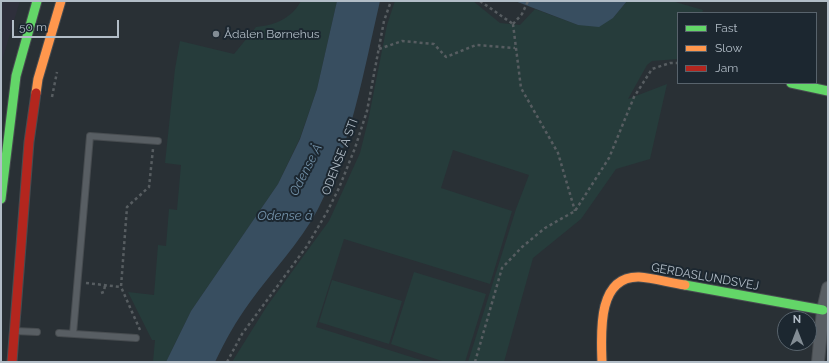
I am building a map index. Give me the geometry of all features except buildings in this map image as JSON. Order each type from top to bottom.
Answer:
[{"type":"street","points":[[1,199],[16,76],[38,1]]},
{"type":"street","points":[[12,362],[29,142],[38,79],[61,1]]},
{"type":"street","points":[[796,84],[828,91]]},
{"type":"street","name":"GERDASLUNDSVEJ","points":[[602,362],[601,333],[608,294],[620,282],[638,277],[823,310]]},
{"type":"street","points":[[818,362],[823,310],[828,288]]},
{"type":"lane","points":[[73,334],[90,136],[156,141]]},
{"type":"lane","points":[[14,330],[37,332]]},
{"type":"lane","points":[[59,333],[136,338]]},
{"type":"path","name":"ODENSE Å STI","points":[[227,362],[242,334],[307,246],[327,212],[356,148],[384,21],[392,1]]},
{"type":"path","points":[[480,1],[513,24]]},
{"type":"path","points":[[528,1],[522,14],[513,24],[521,88],[558,153],[576,211]]},
{"type":"path","points":[[379,49],[402,41],[434,44],[446,57],[476,45],[515,48]]},
{"type":"path","points":[[475,362],[502,268],[522,247],[545,228],[576,211],[609,158],[634,97],[652,69],[670,63],[677,63]]},
{"type":"path","points":[[51,104],[58,70]]},
{"type":"path","points":[[142,333],[121,286],[127,207],[149,187],[156,141]]},
{"type":"path","points":[[77,282],[121,286]]},
{"type":"path","points":[[101,293],[104,292],[105,285]]},
{"type":"shaded area","points":[[1,1],[20,1],[1,64]]},
{"type":"green space","points":[[301,1],[337,1],[317,89],[300,138],[278,184],[191,311],[166,362],[153,362],[155,340],[152,340],[128,292],[154,295],[158,245],[166,246],[169,209],[177,210],[181,165],[165,163],[175,69],[180,41],[234,54],[256,27],[270,25],[282,20],[297,7]]},
{"type":"green space","points":[[395,1],[473,1],[500,23],[520,25],[535,9],[578,25],[613,18],[627,1],[672,1],[703,10],[702,12],[677,12],[677,59],[652,61],[647,65],[628,99],[667,84],[650,159],[616,169],[581,219],[533,258],[504,362],[468,362],[516,209],[529,175],[453,150],[441,188],[512,211],[490,284],[344,239],[316,327],[427,362],[232,362],[267,306],[329,221],[360,153],[368,121],[387,25]]},
{"type":"green space","points":[[414,272],[486,294],[465,362],[445,362],[391,344]]},
{"type":"green space","points":[[332,280],[402,301],[389,344],[319,322]]},
{"type":"water","name":"Odense å","points":[[337,1],[380,1],[362,81],[348,133],[330,184],[318,209],[303,234],[258,290],[231,331],[215,362],[166,362],[191,311],[278,184],[300,139],[317,89]]},
{"type":"water","points":[[515,1],[627,1],[613,18],[599,27],[578,25]]},
{"type":"traffic: fast","points":[[1,199],[16,76],[37,1]]},
{"type":"traffic: fast","points":[[796,84],[828,91]]},
{"type":"traffic: fast","points":[[685,285],[823,310]]},
{"type":"traffic: slow","points":[[36,93],[38,79],[61,1]]},
{"type":"traffic: slow","points":[[602,362],[601,336],[604,308],[615,286],[625,279],[639,277],[685,285]]},
{"type":"traffic: jam","points":[[12,362],[29,142],[36,93]]},
{"type":"place","name":"Ådalen Børnehus","points":[[216,34]]},
{"type":"water label","name":"Odense Å","points":[[306,170]]}]
